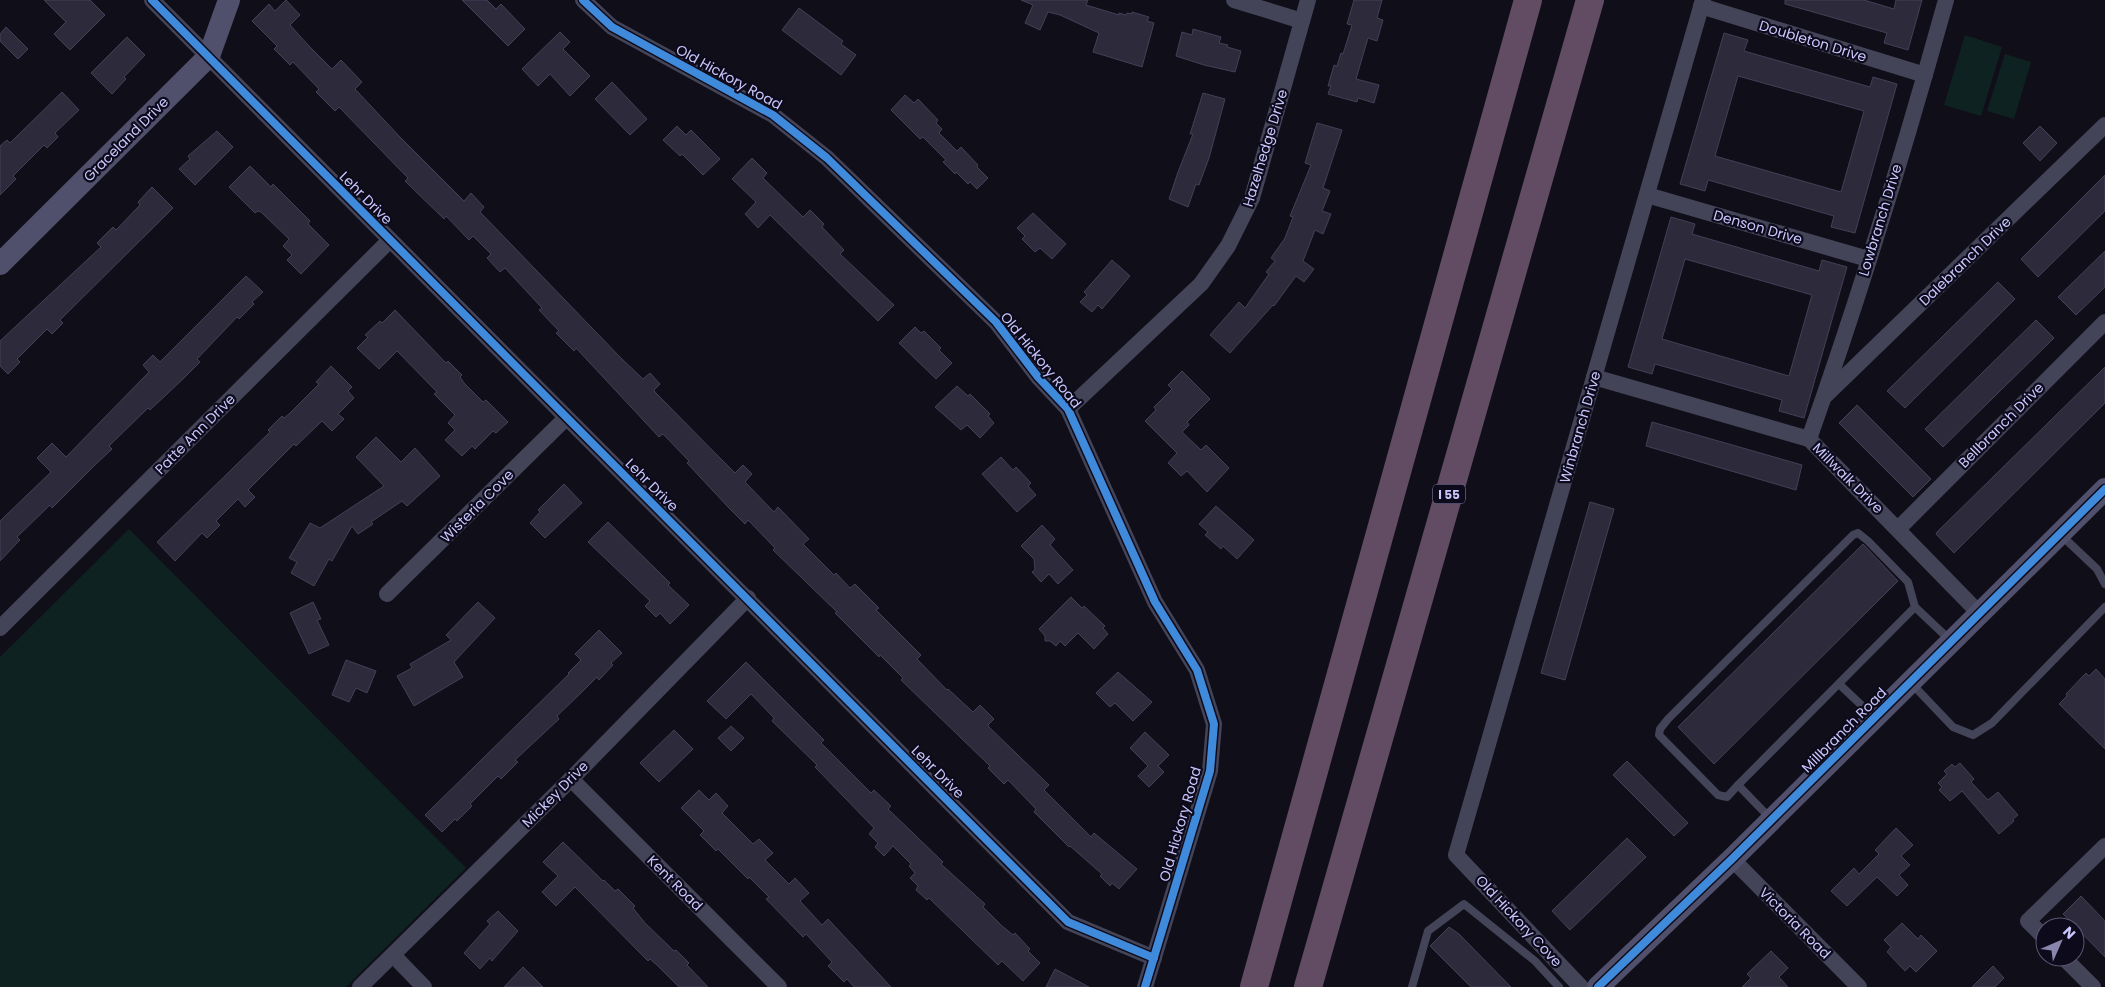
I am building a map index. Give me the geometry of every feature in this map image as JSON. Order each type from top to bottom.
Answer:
[{"type":"highway","points":[[1254,987],[1528,0]]},
{"type":"highway","name":"I 55","points":[[1308,987],[1590,0]]},
{"type":"main road","name":"Graceland Drive","points":[[0,264],[209,56],[229,0]]},
{"type":"main road","name":"Millbranch Road","points":[[1598,987],[1732,859],[2105,489]]},
{"type":"street","name":"Lehr Drive","points":[[152,0],[1068,922],[1154,958]]},
{"type":"street","name":"Old Hickory Road","points":[[583,0],[612,27],[774,115],[827,158],[996,322],[1038,377],[1068,409],[1155,602],[1197,670],[1214,724],[1210,771],[1145,987]]},
{"type":"street","points":[[1234,0],[1302,21]]},
{"type":"street","name":"Hazelhedge Drive","points":[[1068,409],[1200,284],[1228,246],[1252,198],[1308,0]]},
{"type":"street","name":"Lowbranch Drive","points":[[1809,439],[1868,259],[1925,75],[1946,0]]},
{"type":"street","name":"Doubleton Drive","points":[[1702,3],[1925,75]]},
{"type":"street","name":"Winbranch Drive","points":[[1456,855],[1702,3]]},
{"type":"street","name":"Dalebranch Drive","points":[[1824,397],[2105,125]]},
{"type":"street","name":"Denson Drive","points":[[1647,195],[1868,259]]},
{"type":"street","name":"Patte Ann Drive","points":[[0,628],[390,240]]},
{"type":"street","name":"Bellbranch Drive","points":[[1898,529],[2105,322]]},
{"type":"street","name":"Millwalk Drive","points":[[1594,377],[1809,439],[1979,613]]},
{"type":"street","name":"Wisteria Cove","points":[[388,594],[566,418]]},
{"type":"street","name":"Mickey Drive","points":[[360,987],[571,779],[748,598]]},
{"type":"street","name":"Kent Road","points":[[571,779],[779,987]]},
{"type":"street","points":[[2035,929],[2028,922],[2105,846]]},
{"type":"street","name":"Old Hickory Cove","points":[[1456,855],[1581,987]]},
{"type":"street","name":"Victoria Road","points":[[1732,859],[1859,987]]},
{"type":"street","points":[[393,955],[424,987]]},
{"type":"street","points":[[2074,967],[2093,987]]},
{"type":"lane","points":[[1916,607],[1727,796],[1718,795],[1659,735],[1660,729],[1668,719],[1853,535],[1858,533],[1908,582],[1916,607],[1951,641]]},
{"type":"lane","points":[[2059,533],[2097,570],[2105,584]]},
{"type":"lane","points":[[1910,682],[1953,727],[1973,734],[1992,723],[2105,606]]},
{"type":"lane","points":[[1839,684],[1874,718]]},
{"type":"lane","points":[[1738,785],[1771,820]]},
{"type":"lane","points":[[1412,987],[1428,931],[1464,904],[1536,961],[1559,987]]},
{"type":"green space","points":[[1965,35],[2002,47],[1981,116],[1944,105]]},
{"type":"green space","points":[[2005,54],[2031,62],[2014,119],[1987,111]]},
{"type":"green space","points":[[129,529],[466,868],[346,987],[0,987],[0,657]]},
{"type":"building","points":[[44,0],[90,0],[105,15],[70,50],[54,34],[66,22]]},
{"type":"building","points":[[286,0],[300,15],[290,25],[309,46],[332,69],[341,60],[362,82],[355,89],[399,136],[464,201],[471,193],[484,207],[480,212],[621,358],[643,379],[650,373],[660,384],[654,390],[655,392],[735,473],[743,465],[752,474],[745,482],[774,512],[778,507],[809,539],[803,544],[834,575],[836,573],[850,588],[855,584],[879,608],[876,610],[921,655],[917,659],[947,690],[973,712],[980,705],[994,719],[988,725],[989,727],[1049,785],[1044,790],[1091,837],[1094,833],[1137,869],[1119,889],[1112,883],[1110,886],[1100,876],[1102,874],[1069,847],[1034,812],[1036,809],[1008,780],[1004,784],[988,768],[990,766],[901,680],[903,678],[880,655],[879,657],[835,613],[837,612],[773,550],[775,548],[748,520],[745,524],[728,507],[663,434],[659,437],[576,348],[574,351],[556,333],[559,331],[539,310],[542,308],[505,268],[500,272],[487,258],[491,254],[473,236],[469,240],[446,216],[444,219],[405,181],[408,178],[339,107],[335,111],[316,92],[319,89],[293,62],[290,65],[274,49],[277,46],[252,21],[269,4],[275,11]]},
{"type":"building","points":[[462,0],[487,0],[496,9],[501,4],[525,29],[508,46]]},
{"type":"building","points":[[1021,0],[1088,0],[1086,5],[1119,15],[1119,13],[1132,14],[1132,12],[1149,17],[1147,21],[1154,23],[1142,67],[1093,52],[1099,33],[1060,15],[1048,12],[1040,30],[1025,23],[1033,5]]},
{"type":"building","points":[[1354,0],[1382,0],[1377,18],[1383,20],[1377,41],[1368,38],[1356,79],[1379,85],[1374,103],[1358,98],[1357,102],[1328,94],[1331,86],[1328,86],[1334,65],[1337,66],[1341,53],[1343,54],[1352,25],[1347,24]]},
{"type":"building","points":[[1785,0],[1864,0],[1894,9],[1896,0],[1922,0],[1908,50],[1884,43],[1887,33],[1785,4]]},
{"type":"building","points":[[799,8],[843,41],[841,44],[856,55],[841,75],[782,30]]},
{"type":"building","points":[[6,27],[28,49],[18,59],[0,41],[0,34]]},
{"type":"building","points":[[1193,29],[1221,37],[1219,43],[1241,51],[1235,72],[1176,56],[1182,32],[1192,35]]},
{"type":"building","points":[[560,32],[570,42],[563,49],[590,76],[570,96],[550,74],[538,86],[522,69]]},
{"type":"building","points":[[1724,33],[1748,40],[1744,51],[1870,87],[1873,77],[1897,84],[1855,233],[1831,227],[1834,216],[1708,180],[1705,191],[1680,184]],"holes":[[[1738,76],[1864,111],[1841,192],[1715,156]]]},
{"type":"building","points":[[127,37],[145,55],[124,77],[126,79],[112,94],[91,73]]},
{"type":"building","points":[[612,82],[647,119],[630,135],[595,99]]},
{"type":"building","points":[[62,92],[79,110],[55,133],[58,137],[47,148],[44,145],[13,176],[16,179],[0,195],[0,146],[7,140],[10,143]]},
{"type":"building","points":[[1203,93],[1225,99],[1209,158],[1199,185],[1196,184],[1188,207],[1169,199],[1193,134],[1190,134]]},
{"type":"building","points":[[905,95],[914,103],[918,99],[938,120],[936,123],[942,129],[939,133],[957,151],[961,147],[988,178],[977,189],[970,182],[968,184],[956,172],[955,174],[943,162],[946,160],[923,137],[920,139],[891,110]]},
{"type":"building","points":[[1317,123],[1342,130],[1323,188],[1330,191],[1322,211],[1331,214],[1323,234],[1315,230],[1303,261],[1314,269],[1304,282],[1296,276],[1274,306],[1230,353],[1210,335],[1239,302],[1245,308],[1269,274],[1266,272],[1275,261],[1271,258],[1285,238],[1293,217],[1290,216],[1311,165],[1305,163]]},
{"type":"building","points":[[677,126],[686,135],[691,130],[720,159],[703,175],[682,154],[680,156],[663,140]]},
{"type":"building","points":[[2040,126],[2057,143],[2040,161],[2023,143]]},
{"type":"building","points":[[217,131],[233,147],[195,185],[179,169],[190,159],[188,156]]},
{"type":"building","points":[[752,158],[767,173],[763,178],[803,217],[810,210],[824,224],[822,227],[844,250],[840,254],[894,305],[878,321],[770,215],[758,228],[745,214],[756,202],[732,179]]},
{"type":"building","points":[[250,166],[271,187],[273,184],[310,221],[308,224],[329,245],[301,274],[287,260],[292,255],[283,246],[289,239],[261,212],[255,213],[229,187]]},
{"type":"building","points":[[2105,175],[2105,211],[2038,277],[2021,259]]},
{"type":"building","points":[[152,187],[173,208],[60,320],[63,323],[52,334],[47,329],[17,359],[20,362],[8,374],[0,366],[0,341],[101,247],[97,243],[113,227],[116,230],[140,205],[138,202]]},
{"type":"building","points":[[1033,213],[1066,244],[1052,259],[1040,248],[1035,252],[1022,239],[1025,236],[1017,228]]},
{"type":"building","points":[[1671,217],[1695,224],[1692,234],[1819,271],[1822,260],[1847,267],[1804,418],[1779,411],[1782,400],[1655,364],[1652,374],[1628,367]],"holes":[[[1685,259],[1812,295],[1789,376],[1662,339]]]},
{"type":"building","points":[[2105,251],[2105,287],[2076,315],[2058,297]]},
{"type":"building","points":[[1112,260],[1130,276],[1102,309],[1098,305],[1092,312],[1080,302],[1087,295],[1084,292]]},
{"type":"building","points":[[246,276],[263,292],[252,302],[254,304],[239,319],[237,317],[197,359],[200,362],[184,378],[150,410],[148,408],[109,446],[112,449],[52,508],[50,505],[17,537],[20,540],[0,561],[0,521],[51,472],[37,458],[52,443],[66,457],[149,372],[143,365],[153,355],[160,362]]},
{"type":"building","points":[[1998,282],[2015,299],[1905,408],[1887,391]]},
{"type":"building","points":[[395,310],[446,363],[448,361],[462,375],[460,377],[464,383],[483,402],[486,400],[508,422],[496,433],[493,431],[475,449],[472,446],[462,456],[445,440],[455,430],[448,423],[455,415],[434,394],[437,392],[397,351],[379,369],[357,348],[368,337],[365,335],[380,321],[382,323]]},
{"type":"building","points":[[2036,320],[2054,338],[1943,447],[1925,429]]},
{"type":"building","points":[[915,327],[921,333],[924,331],[941,348],[939,350],[952,363],[936,379],[899,343]]},
{"type":"building","points":[[331,366],[352,387],[348,391],[354,398],[338,414],[344,419],[332,431],[322,421],[296,446],[294,444],[248,490],[255,497],[245,507],[238,499],[216,521],[220,525],[207,538],[202,533],[175,561],[157,542],[270,432],[268,430],[282,416],[284,418],[289,414],[319,384],[316,382]]},
{"type":"building","points":[[2105,367],[2105,403],[1954,553],[1936,534],[1937,532]]},
{"type":"building","points":[[1182,371],[1210,399],[1187,422],[1189,425],[1182,432],[1201,450],[1206,445],[1229,468],[1207,492],[1187,471],[1181,476],[1168,463],[1177,453],[1145,421],[1156,410],[1154,407],[1172,389],[1168,385]]},
{"type":"building","points":[[957,386],[968,396],[970,394],[990,414],[988,416],[994,423],[980,438],[967,425],[961,430],[935,407]]},
{"type":"building","points":[[1857,405],[1931,479],[1913,497],[1839,423]]},
{"type":"building","points":[[1652,422],[1802,465],[1796,490],[1646,446]]},
{"type":"building","points":[[376,437],[401,462],[415,448],[440,476],[407,506],[402,501],[371,522],[373,524],[358,534],[352,526],[332,561],[329,559],[314,586],[291,573],[297,562],[289,558],[310,523],[320,528],[384,486],[356,457]]},
{"type":"building","points":[[1001,457],[1013,470],[1016,467],[1031,483],[1028,486],[1036,495],[1017,512],[982,474]]},
{"type":"building","points":[[564,484],[582,503],[545,538],[530,523],[540,512],[538,510]]},
{"type":"building","points":[[1590,502],[1614,509],[1565,680],[1541,673]]},
{"type":"building","points":[[1216,506],[1254,540],[1237,559],[1223,546],[1221,549],[1205,535],[1208,532],[1199,524]]},
{"type":"building","points":[[608,522],[670,583],[668,585],[689,605],[670,624],[660,613],[656,617],[645,606],[650,601],[588,542]]},
{"type":"building","points":[[1042,525],[1055,539],[1050,545],[1073,570],[1058,584],[1049,574],[1041,582],[1032,572],[1035,570],[1034,559],[1021,546]]},
{"type":"building","points":[[1863,544],[1898,581],[1714,764],[1678,727]]},
{"type":"building","points":[[1071,597],[1082,608],[1084,606],[1105,626],[1103,628],[1108,634],[1094,649],[1078,633],[1065,646],[1060,641],[1056,646],[1050,641],[1045,641],[1045,636],[1039,629]]},
{"type":"building","points":[[313,602],[321,619],[317,620],[329,645],[309,654],[290,613]]},
{"type":"building","points":[[478,602],[495,618],[454,662],[463,677],[414,706],[397,676],[412,668],[410,664],[451,640],[446,635]]},
{"type":"building","points":[[599,630],[622,653],[611,663],[613,665],[599,680],[597,677],[557,716],[559,719],[515,760],[518,762],[501,779],[498,776],[470,804],[472,806],[457,821],[455,819],[442,832],[425,815],[569,674],[581,660],[575,654]]},
{"type":"building","points":[[346,660],[376,671],[367,693],[356,688],[349,702],[332,695]]},
{"type":"building","points":[[746,662],[824,740],[821,743],[871,793],[874,790],[891,806],[888,809],[943,862],[941,864],[985,904],[983,907],[1013,935],[1015,933],[1030,949],[1028,951],[1040,963],[1023,981],[1002,961],[998,965],[929,898],[927,900],[916,890],[918,886],[910,878],[915,873],[909,866],[911,864],[893,846],[884,856],[875,847],[878,843],[869,834],[874,828],[815,767],[817,765],[772,721],[774,718],[751,694],[726,719],[707,701]]},
{"type":"building","points":[[2096,669],[2105,679],[2105,749],[2059,704],[2086,673],[2089,676]]},
{"type":"building","points":[[1118,672],[1152,702],[1133,721],[1115,703],[1110,707],[1096,693]]},
{"type":"building","points":[[731,726],[744,738],[731,751],[718,738]]},
{"type":"building","points":[[674,730],[693,749],[659,782],[640,763]]},
{"type":"building","points":[[1145,732],[1169,755],[1158,766],[1164,772],[1149,787],[1138,776],[1148,766],[1130,748]]},
{"type":"building","points":[[1627,761],[1688,823],[1674,836],[1613,775]]},
{"type":"building","points":[[1960,763],[1974,779],[1971,782],[1988,800],[1998,792],[2018,815],[1999,834],[1962,791],[1950,801],[1939,790],[1942,787],[1938,783],[1947,774],[1944,771],[1952,764],[1955,767]]},
{"type":"building","points":[[699,790],[709,800],[716,793],[728,806],[722,813],[753,844],[759,839],[773,853],[765,860],[789,884],[795,878],[809,893],[800,901],[822,925],[828,919],[891,987],[854,987],[847,979],[844,982],[828,966],[832,962],[806,934],[803,937],[766,899],[769,897],[749,877],[748,879],[718,849],[716,851],[700,835],[704,831],[681,808]]},
{"type":"building","points":[[1896,828],[1913,845],[1901,856],[1910,865],[1899,875],[1908,885],[1897,896],[1877,877],[1847,906],[1831,891],[1854,868],[1859,874],[1879,854],[1875,850]]},
{"type":"building","points":[[1627,838],[1646,857],[1570,930],[1552,911]]},
{"type":"building","points":[[563,842],[603,881],[615,891],[618,889],[635,906],[633,908],[645,923],[689,963],[687,965],[708,987],[679,987],[650,959],[648,961],[575,887],[556,906],[542,892],[558,876],[543,862]]},
{"type":"building","points":[[2081,896],[2105,921],[2105,957],[2085,937],[2085,917],[2066,917],[2063,914]]},
{"type":"building","points":[[498,911],[518,931],[492,961],[490,958],[480,969],[464,953],[490,924],[487,921]]},
{"type":"building","points":[[1902,923],[1918,939],[1921,935],[1937,951],[1916,972],[1910,966],[1905,971],[1887,952],[1891,947],[1884,940]]},
{"type":"building","points":[[1449,927],[1459,934],[1511,987],[1471,987],[1430,946]]},
{"type":"building","points":[[1771,951],[1788,968],[1779,977],[1788,987],[1742,987],[1751,978],[1747,974]]},
{"type":"building","points":[[1993,966],[2004,978],[1995,987],[1972,987]]},
{"type":"building","points":[[523,967],[543,987],[504,987]]},
{"type":"building","points":[[1055,969],[1089,987],[1046,987]]},
{"type":"cycle path","points":[[152,0],[1068,922],[1154,958]]},
{"type":"cycle path","points":[[583,0],[612,27],[773,115],[827,158],[996,322],[1038,377],[1068,409],[1155,602],[1197,670],[1214,724],[1210,771],[1145,987]]},
{"type":"cycle path","points":[[1598,987],[1732,859],[2105,489]]}]
